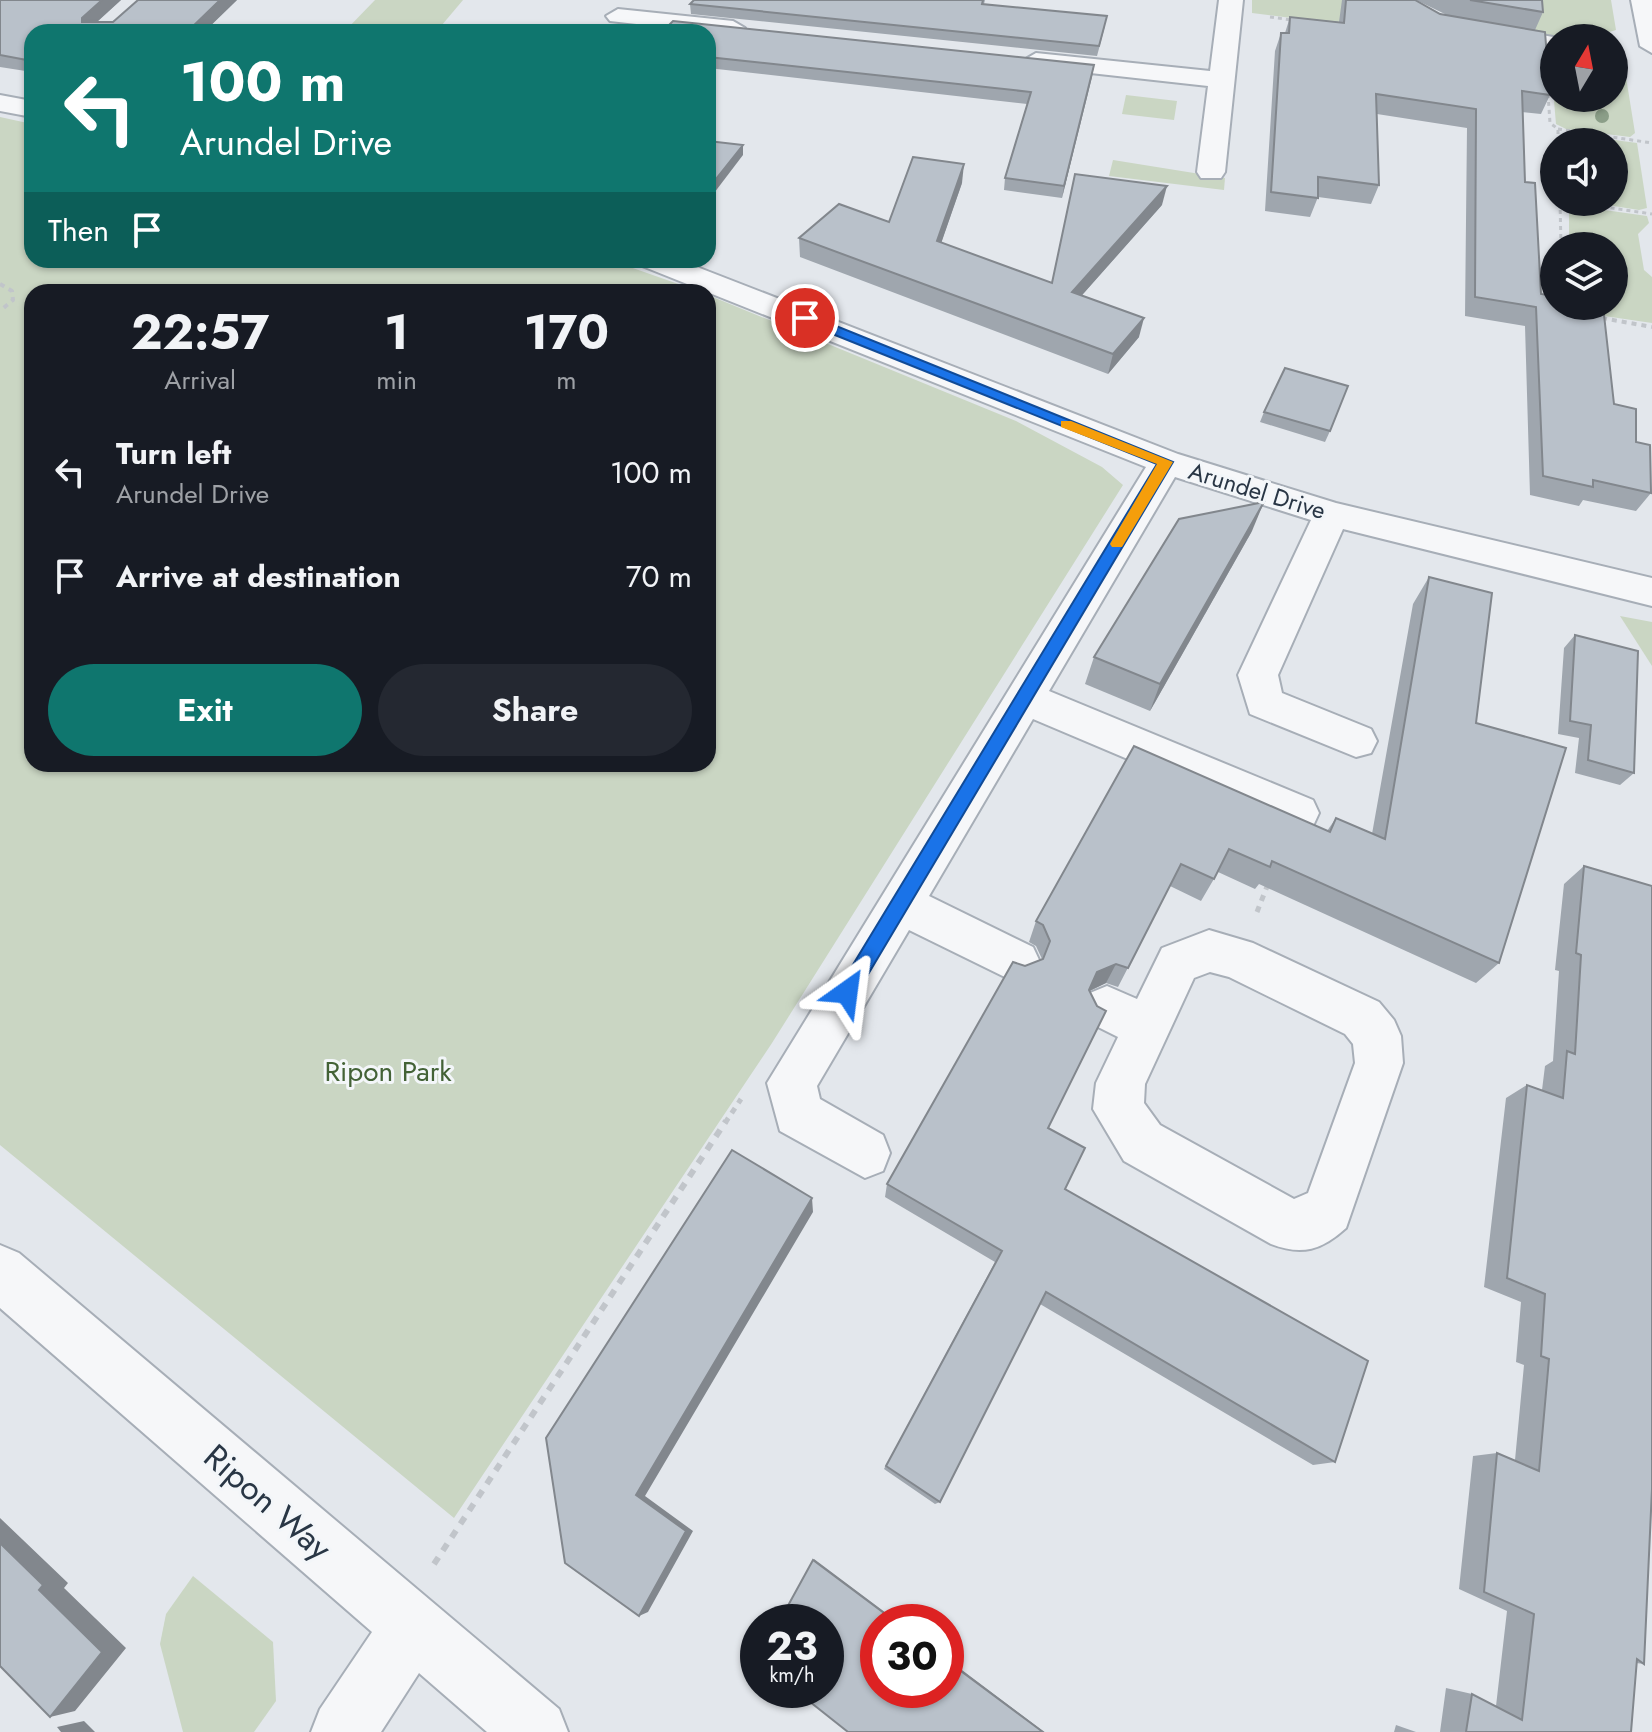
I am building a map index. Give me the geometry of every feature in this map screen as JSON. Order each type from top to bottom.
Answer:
[{"type":"street","points":[[1211,172],[1231,0]]},
{"type":"street","points":[[1392,0],[1441,25],[1540,42]]},
{"type":"street","points":[[1643,0],[1652,46]]},
{"type":"street","points":[[618,16],[694,24]]},
{"type":"street","points":[[716,26],[761,31]]},
{"type":"street","points":[[1628,54],[1652,57]]},
{"type":"street","points":[[1015,58],[1221,80]]},
{"type":"street","name":"Arundel Drive","points":[[672,268],[713,284]]},
{"type":"street","name":"Arundel Drive","points":[[716,285],[1166,462],[1332,514],[1652,592]]},
{"type":"street","points":[[865,1153],[798,1114],[792,1083],[1166,462]]},
{"type":"street","points":[[1332,514],[1258,675],[1264,703],[1356,741]]},
{"type":"street","points":[[1024,698],[1298,813]]},
{"type":"street","points":[[900,904],[1017,962]]},
{"type":"street","points":[[1209,951],[1237,958],[1362,1018],[1377,1036],[1379,1063],[1328,1210],[1312,1224],[1290,1225],[1142,1143],[1118,1109],[1126,1017],[1178,963],[1209,951]]},
{"type":"street","name":"Ripon Way","points":[[0,1272],[536,1732]]},
{"type":"street","points":[[343,1732],[406,1620]]},
{"type":"path","points":[[1628,139],[1652,143]]},
{"type":"path","points":[[1628,210],[1652,214]]},
{"type":"path","points":[[0,284],[12,291],[13,300],[0,311]]},
{"type":"path","points":[[1611,320],[1652,327]]},
{"type":"path","points":[[1237,958],[1298,813]]},
{"type":"path","points":[[406,1620],[743,1095]]},
{"type":"green space","points":[[375,0],[463,0],[443,24],[352,24]]},
{"type":"green space","points":[[1252,0],[1373,0],[1427,35],[1252,13]]},
{"type":"green space","points":[[1417,0],[1611,0],[1615,24],[1540,24],[1540,35],[1465,17]]},
{"type":"green space","points":[[1628,89],[1635,133],[1630,137],[1628,128],[1564,128],[1556,124],[1555,112],[1628,112]]},
{"type":"green space","points":[[1126,95],[1177,101],[1174,120],[1122,114]]},
{"type":"green space","name":"Ripon Park","points":[[0,117],[24,122],[24,268],[633,268],[678,284],[24,284],[24,772],[716,772],[716,298],[1016,421],[1102,467],[1123,485],[772,1043],[454,1518],[0,1145]]},
{"type":"green space","points":[[1628,142],[1637,143],[1647,208],[1628,208]]},
{"type":"green space","points":[[1113,160],[1225,178],[1224,190],[1109,176]]},
{"type":"green space","points":[[1628,213],[1647,216],[1649,223],[1638,234],[1644,270],[1652,277],[1652,323],[1628,319],[1628,232],[1569,232],[1569,216],[1628,216]]},
{"type":"green space","points":[[1620,616],[1652,622],[1652,666]]},
{"type":"green space","points":[[193,1576],[273,1642],[276,1701],[254,1732],[183,1732],[160,1644],[166,1614]]},
{"type":"building","points":[[0,0],[102,0],[82,18],[82,22],[113,22],[138,0],[220,0],[195,24],[24,24],[24,60],[0,55]]},
{"type":"building","points":[[694,0],[983,0],[982,4],[1107,16],[1099,46],[690,4]]},
{"type":"building","points":[[1346,0],[1415,0],[1440,14],[1540,31],[1540,94],[1522,91],[1525,182],[1535,183],[1540,320],[1605,320],[1614,404],[1636,409],[1636,442],[1650,445],[1651,493],[1593,480],[1593,487],[1543,476],[1536,307],[1475,297],[1476,109],[1376,94],[1379,185],[1318,177],[1318,198],[1271,192],[1281,33],[1289,33],[1290,17],[1344,23]]},
{"type":"building","points":[[1470,0],[1542,0],[1543,12]]},
{"type":"building","points":[[673,21],[702,24],[670,24]]},
{"type":"building","points":[[716,25],[1094,65],[1064,186],[1005,178],[1031,92],[716,58]]},
{"type":"building","points":[[716,142],[743,145],[716,179]]},
{"type":"building","points":[[913,157],[964,164],[937,241],[1052,283],[1075,174],[1167,186],[1072,292],[1144,318],[1113,354],[799,238],[839,204],[889,222]]},
{"type":"building","points":[[1285,368],[1348,386],[1330,431],[1264,412]]},
{"type":"building","points":[[1264,502],[1160,684],[1094,657],[1179,519]]},
{"type":"building","points":[[1429,577],[1492,593],[1476,723],[1566,748],[1499,963],[1272,861],[1270,867],[1229,849],[1214,879],[1181,864],[1128,968],[1116,964],[1097,972],[1089,990],[1097,1006],[1106,1011],[1048,1128],[1085,1148],[1065,1189],[1368,1361],[1335,1462],[1046,1292],[940,1502],[886,1466],[1002,1251],[887,1184],[1013,962],[1025,966],[1043,959],[1050,941],[1043,925],[1036,921],[1134,746],[1330,832],[1336,818],[1385,839]]},
{"type":"building","points":[[1575,635],[1638,651],[1634,773],[1588,760],[1591,725],[1570,721]]},
{"type":"building","points":[[1584,866],[1652,886],[1652,1489],[1644,1664],[1637,1659],[1631,1732],[1466,1732],[1472,1694],[1522,1720],[1534,1614],[1484,1592],[1497,1453],[1539,1471],[1549,1359],[1541,1356],[1545,1294],[1507,1278],[1527,1085],[1563,1098],[1567,1051],[1575,1054],[1581,955],[1576,953]]},
{"type":"building","points":[[732,1150],[812,1198],[636,1495],[686,1531],[639,1616],[565,1563],[546,1438]]},
{"type":"building","points":[[0,1543],[43,1585],[39,1590],[102,1652],[50,1717],[0,1666]]},
{"type":"building","points":[[813,1560],[872,1604],[860,1604],[860,1708],[964,1708],[964,1673],[1043,1732],[848,1732],[818,1708],[844,1708],[844,1604],[789,1604]]},
{"type":"slow traffic","points":[[1066,424],[1166,462],[1117,544]]},
{"type":"route","points":[[805,318],[1004,400],[1166,462],[847,992]]}]
